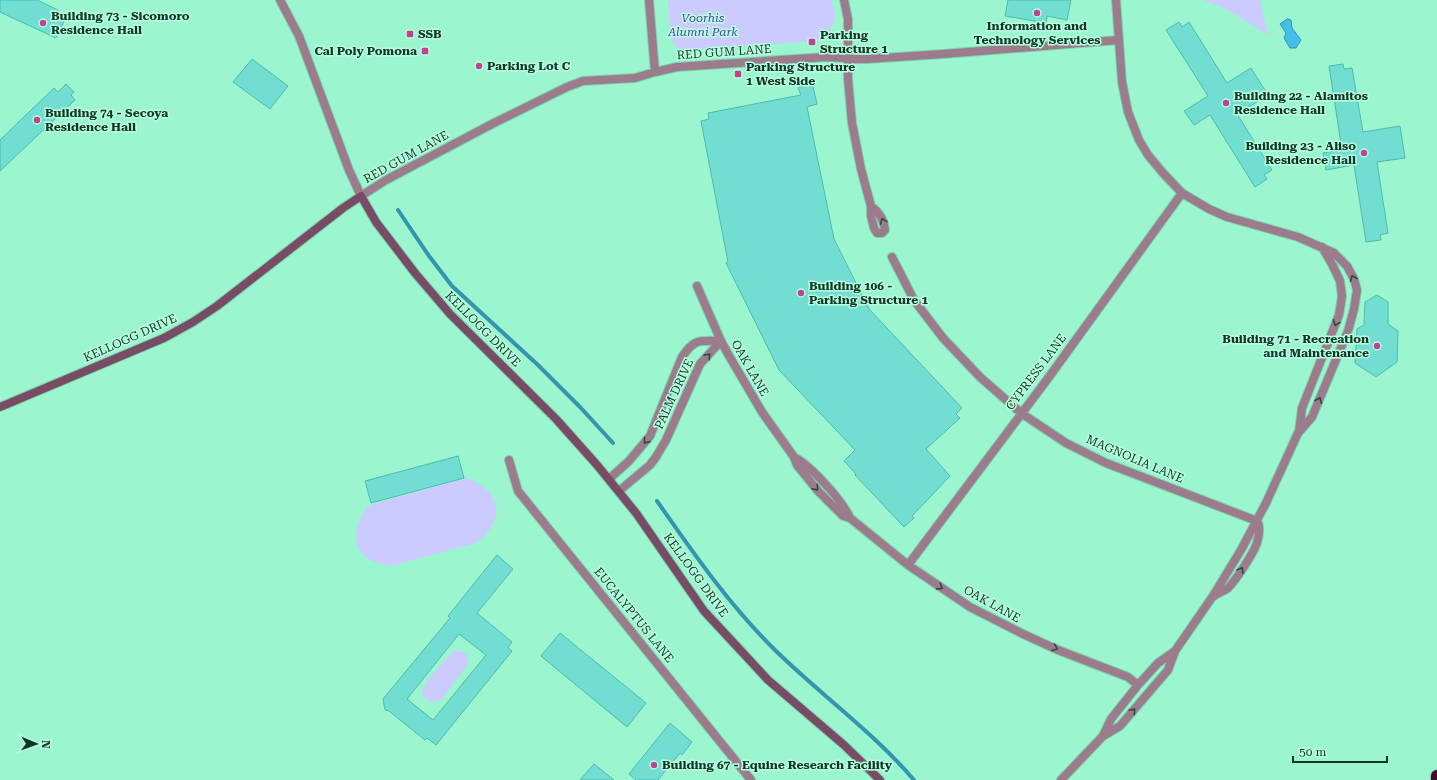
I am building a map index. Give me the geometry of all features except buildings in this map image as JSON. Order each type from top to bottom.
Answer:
[{"type":"street","points":[[280,0],[299,36],[349,170],[361,196]]},
{"type":"street","points":[[649,0],[655,72]]},
{"type":"street","points":[[844,0],[848,18],[848,79],[852,123],[860,169],[871,206]]},
{"type":"street","points":[[1116,0],[1122,82],[1128,112],[1138,140],[1163,173],[1182,193],[1209,209],[1227,217],[1298,237],[1334,253],[1347,266],[1354,279],[1357,290],[1348,331],[1312,417],[1298,433]]},
{"type":"street","name":"RED GUM LANE","points":[[361,196],[386,180],[492,124],[567,87],[583,81],[635,78],[655,72],[677,68],[826,57],[867,59],[1118,40]]},
{"type":"street","name":"CYPRESS LANE","points":[[908,565],[1049,377],[1182,193]]},
{"type":"street","name":"KELLOGG DRIVE","points":[[0,407],[164,338],[193,322],[217,306],[343,208],[361,196],[376,222],[415,273],[450,314],[556,419],[619,491],[704,611],[768,680],[844,745],[880,780]]},
{"type":"street","points":[[1061,780],[1103,736],[1120,726],[1168,670],[1175,651],[1213,596],[1228,588],[1238,575],[1257,543],[1259,525],[1257,522],[1298,433],[1302,408],[1339,315],[1342,296],[1340,281],[1322,247]]},
{"type":"street","name":"MAGNOLIA LANE","points":[[892,257],[914,300],[943,338],[980,377],[1021,413],[1066,443],[1106,463],[1257,522]]},
{"type":"street","name":"OAK LANE","points":[[697,286],[720,341],[762,412],[794,457],[803,462],[825,484],[847,510],[850,518],[908,565],[970,607],[1030,637],[1128,677],[1138,685]]},
{"type":"street","name":"PALM DRIVE","points":[[609,479],[629,461],[650,436],[682,357],[688,348],[698,341],[720,341]]},
{"type":"street","name":"PALM DRIVE","points":[[619,491],[650,465],[656,457],[666,440],[700,364],[720,341]]},
{"type":"street","name":"EUCALYPTUS LANE","points":[[509,460],[518,491],[751,780]]},
{"type":"street","points":[[1103,736],[1111,719],[1138,685],[1158,663],[1175,651]]},
{"type":"green space","name":"Voorhis Alumni Park","points":[[668,0],[830,0],[835,12],[835,18],[830,30],[815,41],[687,50],[677,47],[671,36]]},
{"type":"green space","points":[[1203,0],[1260,0],[1268,35],[1226,9]]},
{"type":"green space","points":[[466,478],[478,483],[487,490],[493,498],[496,507],[496,516],[493,525],[476,543],[391,566],[370,560],[360,551],[357,545],[356,533],[363,514],[370,505]]},
{"type":"green space","points":[[452,652],[463,652],[467,655],[468,664],[442,699],[435,702],[427,700],[423,695],[426,683]]},
{"type":"shaded area","points":[[1287,19],[1291,20],[1292,28],[1301,40],[1296,48],[1290,48],[1284,38],[1286,33],[1280,24]]},
{"type":"waterway","points":[[398,210],[429,256],[452,286],[538,365],[613,443]]},
{"type":"waterway","points":[[657,501],[713,579],[759,634],[793,667],[898,762],[914,780]]},
{"type":"place","name":"Information and Technology Services","points":[[1037,13]]},
{"type":"place","name":"Building 73 - Sicomoro Residence Hall","points":[[43,23]]},
{"type":"place","name":"SSB","points":[[410,34]]},
{"type":"place","name":"Parking Structure 1","points":[[812,42]]},
{"type":"place","name":"Cal Poly Pomona","points":[[425,51]]},
{"type":"place","name":"Parking Lot C","points":[[479,66]]},
{"type":"place","name":"Parking Structure 1 West Side","points":[[738,74]]},
{"type":"place","name":"Building 22 - Alamitos Residence Hall","points":[[1226,103]]},
{"type":"place","name":"Building 74 - Secoya Residence Hall","points":[[37,120]]},
{"type":"place","name":"Building 23 - Aliso Residence Hall","points":[[1364,153]]},
{"type":"place","name":"Building 106 - Parking Structure 1","points":[[801,293]]},
{"type":"place","name":"Building 71 - Recreation and Maintenance","points":[[1377,346]]},
{"type":"place","name":"Building 67 - Equine Research Facility","points":[[654,765]]}]
